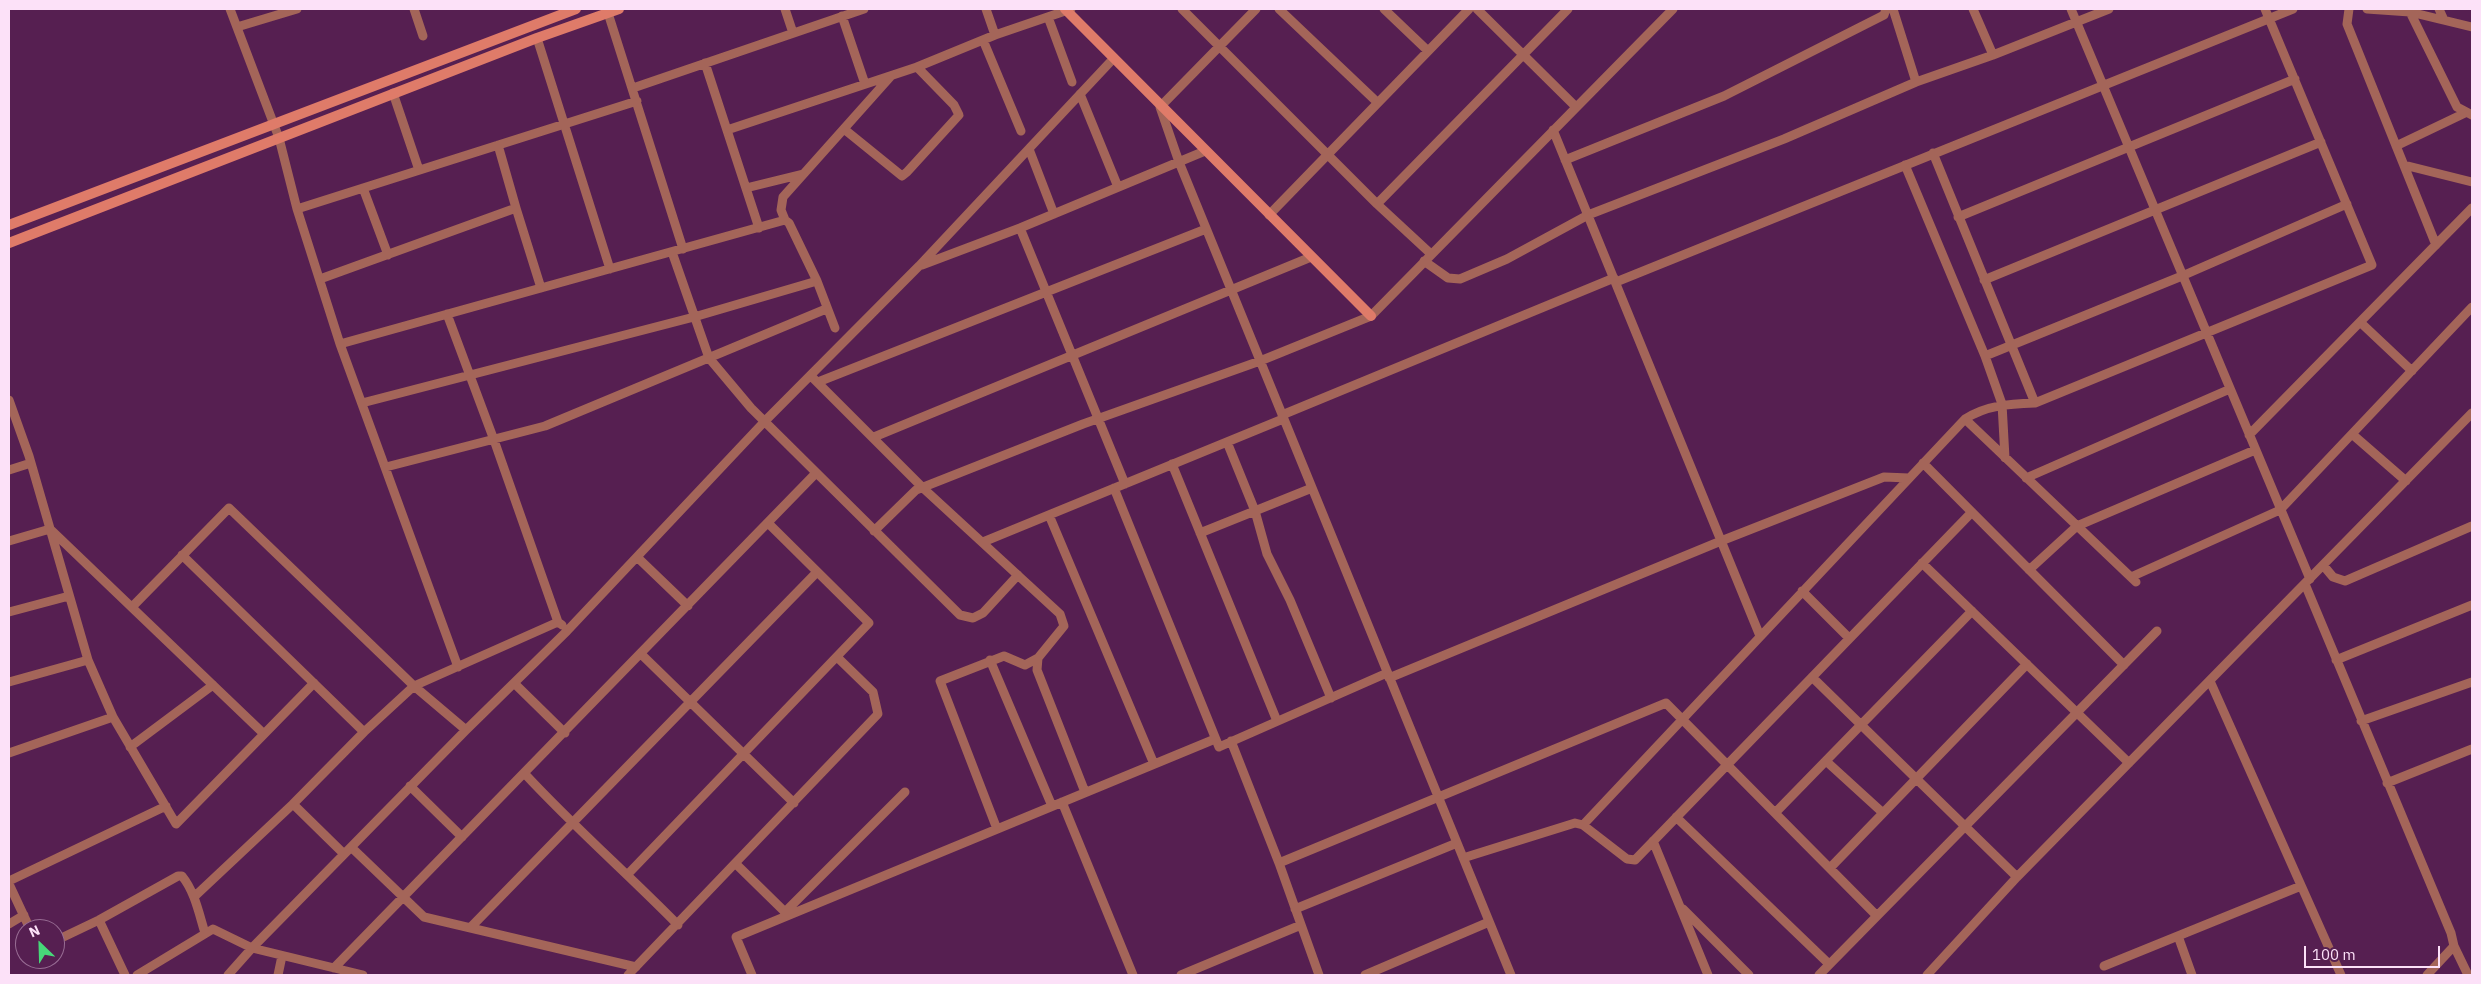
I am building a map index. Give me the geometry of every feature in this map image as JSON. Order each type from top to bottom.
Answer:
[{"type":"street","points":[[230,9],[279,138],[297,209],[340,344],[458,667]]},
{"type":"street","points":[[236,27],[297,9]]},
{"type":"street","points":[[414,9],[423,36]]},
{"type":"street","points":[[9,225],[576,9]]},
{"type":"street","points":[[9,243],[537,38],[619,9]]},
{"type":"street","points":[[785,9],[793,33]]},
{"type":"street","points":[[633,88],[864,9]]},
{"type":"street","points":[[986,9],[995,36]]},
{"type":"street","points":[[1182,9],[1327,155],[1431,254]]},
{"type":"street","points":[[1160,107],[1256,9]]},
{"type":"street","points":[[1279,9],[1378,103]]},
{"type":"street","points":[[1384,9],[1428,51]]},
{"type":"street","points":[[1269,215],[1469,9]]},
{"type":"street","points":[[1477,9],[1576,107]]},
{"type":"street","points":[[1377,204],[1568,9]]},
{"type":"street","points":[[874,531],[916,490],[1098,419],[1260,361],[1371,316],[1673,9]]},
{"type":"street","points":[[1565,160],[1724,96],[1884,15],[1886,9]]},
{"type":"street","points":[[1894,9],[1916,82]]},
{"type":"street","points":[[1973,9],[1993,55]]},
{"type":"street","points":[[2071,9],[2280,510],[2336,660],[2454,946],[2468,975]]},
{"type":"street","points":[[1424,262],[1448,278],[1460,279],[1507,259],[1588,215],[1784,139],[1916,82],[1993,55],[2109,9]]},
{"type":"street","points":[[1584,825],[1681,719],[1965,419],[1978,410],[2002,404],[2035,404],[2372,265],[2265,9]]},
{"type":"street","points":[[983,542],[1615,280],[2293,9]]},
{"type":"street","points":[[2349,9],[2346,24],[2436,245]]},
{"type":"street","points":[[2367,9],[2410,12],[2472,27]]},
{"type":"street","points":[[2439,9],[2444,20]]},
{"type":"street","points":[[727,130],[893,75],[1067,10],[1160,107],[1371,316]]},
{"type":"street","points":[[2410,12],[2456,107],[2469,114]]},
{"type":"street","points":[[608,13],[683,249]]},
{"type":"street","points":[[842,16],[865,84]]},
{"type":"street","points":[[1048,17],[1072,82]]},
{"type":"street","points":[[537,38],[610,269]]},
{"type":"street","points":[[983,40],[1021,132]]},
{"type":"street","points":[[228,975],[410,786],[568,630],[764,422],[814,379],[1113,59]]},
{"type":"street","points":[[705,63],[758,228]]},
{"type":"street","points":[[844,129],[902,176],[908,172],[959,115],[954,106],[917,66]]},
{"type":"street","points":[[835,328],[826,309],[817,280],[789,223],[785,220],[780,203],[893,75]]},
{"type":"street","points":[[1958,217],[2295,79]]},
{"type":"street","points":[[393,94],[419,170]]},
{"type":"street","points":[[1080,94],[1118,187]]},
{"type":"street","points":[[297,209],[637,101]]},
{"type":"street","points":[[1160,107],[1178,162],[1511,975]]},
{"type":"street","points":[[2396,146],[2469,114]]},
{"type":"street","points":[[1554,130],[1760,636]]},
{"type":"street","points":[[1984,280],[2321,142]]},
{"type":"street","points":[[498,145],[541,288]]},
{"type":"street","points":[[1029,149],[1054,214]]},
{"type":"street","points":[[919,266],[1020,228],[1205,151]]},
{"type":"street","points":[[1933,154],[2035,404]]},
{"type":"street","points":[[1905,165],[1985,356],[2002,404],[2005,458]]},
{"type":"street","points":[[2404,166],[2472,182]]},
{"type":"street","points":[[746,188],[804,174]]},
{"type":"street","points":[[363,188],[388,255]]},
{"type":"street","points":[[1985,356],[2182,276],[2347,204]]},
{"type":"street","points":[[320,279],[516,208]]},
{"type":"street","points":[[2249,435],[2472,208]]},
{"type":"street","points":[[340,344],[785,220]]},
{"type":"street","points":[[1020,228],[1125,484]]},
{"type":"street","points":[[814,379],[1046,293],[1206,229]]},
{"type":"street","points":[[672,252],[709,358],[764,422],[960,615],[974,618],[983,613],[1018,575]]},
{"type":"street","points":[[874,437],[1311,257]]},
{"type":"street","points":[[362,403],[694,317],[817,280]]},
{"type":"street","points":[[1965,419],[2133,579],[2280,510],[2472,307]]},
{"type":"street","points":[[386,467],[545,426],[826,309]]},
{"type":"street","points":[[447,314],[558,622],[568,630]]},
{"type":"street","points":[[2360,322],[2412,371]]},
{"type":"street","points":[[814,379],[923,488],[1060,614],[1064,626],[1038,658],[1025,665],[1004,656],[940,681],[997,829]]},
{"type":"street","points":[[2026,478],[2230,389]]},
{"type":"street","points":[[9,400],[31,463],[88,660],[130,747],[176,824],[314,683]]},
{"type":"street","points":[[1927,975],[2017,877],[2472,413]]},
{"type":"street","points":[[2352,434],[2406,481]]},
{"type":"street","points":[[1227,442],[1255,511],[1268,554],[1290,600],[1330,698]]},
{"type":"street","points":[[2029,570],[2077,526],[2255,450]]},
{"type":"street","points":[[9,470],[31,463]]},
{"type":"street","points":[[1172,464],[1277,721]]},
{"type":"street","points":[[1923,464],[2124,665]]},
{"type":"street","points":[[334,968],[816,474]]},
{"type":"street","points":[[1114,488],[1219,747],[1330,698],[1721,540],[1884,477],[1909,478]]},
{"type":"street","points":[[1200,533],[1312,488]]},
{"type":"street","points":[[132,607],[229,508],[414,686],[466,730]]},
{"type":"street","points":[[1463,858],[1575,823],[1584,825],[1627,859],[1634,860],[1972,512]]},
{"type":"street","points":[[1049,515],[1154,764]]},
{"type":"street","points":[[628,874],[869,623],[768,523]]},
{"type":"street","points":[[2323,565],[2333,577],[2345,581],[2472,526]]},
{"type":"street","points":[[9,541],[50,529]]},
{"type":"street","points":[[50,529],[264,734]]},
{"type":"street","points":[[182,556],[364,732]]},
{"type":"street","points":[[637,557],[688,606]]},
{"type":"street","points":[[1922,563],[2129,763]]},
{"type":"street","points":[[471,927],[817,572]]},
{"type":"street","points":[[1802,591],[1849,638]]},
{"type":"street","points":[[9,612],[69,596]]},
{"type":"street","points":[[2336,660],[2472,605]]},
{"type":"street","points":[[1775,813],[1972,612]]},
{"type":"street","points":[[194,897],[414,686],[558,622]]},
{"type":"street","points":[[1819,975],[2157,631]]},
{"type":"street","points":[[641,654],[794,803]]},
{"type":"street","points":[[628,975],[678,925],[878,714],[873,692],[837,656]]},
{"type":"street","points":[[1038,658],[1036,670],[1085,792]]},
{"type":"street","points":[[9,682],[88,660]]},
{"type":"street","points":[[990,660],[1052,806]]},
{"type":"street","points":[[1830,868],[2027,664]]},
{"type":"street","points":[[1812,677],[1860,726],[2017,877]]},
{"type":"street","points":[[2210,681],[2341,975]]},
{"type":"street","points":[[2362,721],[2472,682]]},
{"type":"street","points":[[514,683],[565,733]]},
{"type":"street","points":[[130,747],[213,685]]},
{"type":"street","points":[[1279,863],[1666,703],[1878,916]]},
{"type":"street","points":[[9,753],[114,717]]},
{"type":"street","points":[[752,975],[736,937],[1215,738]]},
{"type":"street","points":[[1231,741],[1279,863],[1319,975]]},
{"type":"street","points":[[2387,783],[2472,749]]},
{"type":"street","points":[[1826,761],[1883,813]]},
{"type":"street","points":[[525,774],[572,824],[628,874],[678,925]]},
{"type":"street","points":[[410,786],[462,836]]},
{"type":"street","points":[[736,864],[785,912],[905,792]]},
{"type":"street","points":[[1062,802],[1133,975]]},
{"type":"street","points":[[293,804],[344,854]]},
{"type":"street","points":[[26,919],[9,883],[166,806]]},
{"type":"street","points":[[1676,817],[1829,964]]},
{"type":"street","points":[[1653,841],[1708,975]]},
{"type":"street","points":[[1295,909],[1457,844]]},
{"type":"street","points":[[351,847],[424,917],[636,967]]},
{"type":"street","points":[[65,936],[178,876],[182,876],[185,879],[194,897],[205,933]]},
{"type":"street","points":[[2104,966],[2301,886]]},
{"type":"street","points":[[1679,906],[1749,975]]},
{"type":"street","points":[[9,924],[24,915]]},
{"type":"street","points":[[98,920],[125,975]]},
{"type":"street","points":[[1365,975],[1489,922]]},
{"type":"street","points":[[1181,975],[1301,925]]},
{"type":"street","points":[[137,975],[213,929],[252,948],[363,975]]},
{"type":"street","points":[[2178,936],[2192,975]]},
{"type":"street","points":[[2427,975],[2454,946]]},
{"type":"street","points":[[278,975],[282,956]]}]
